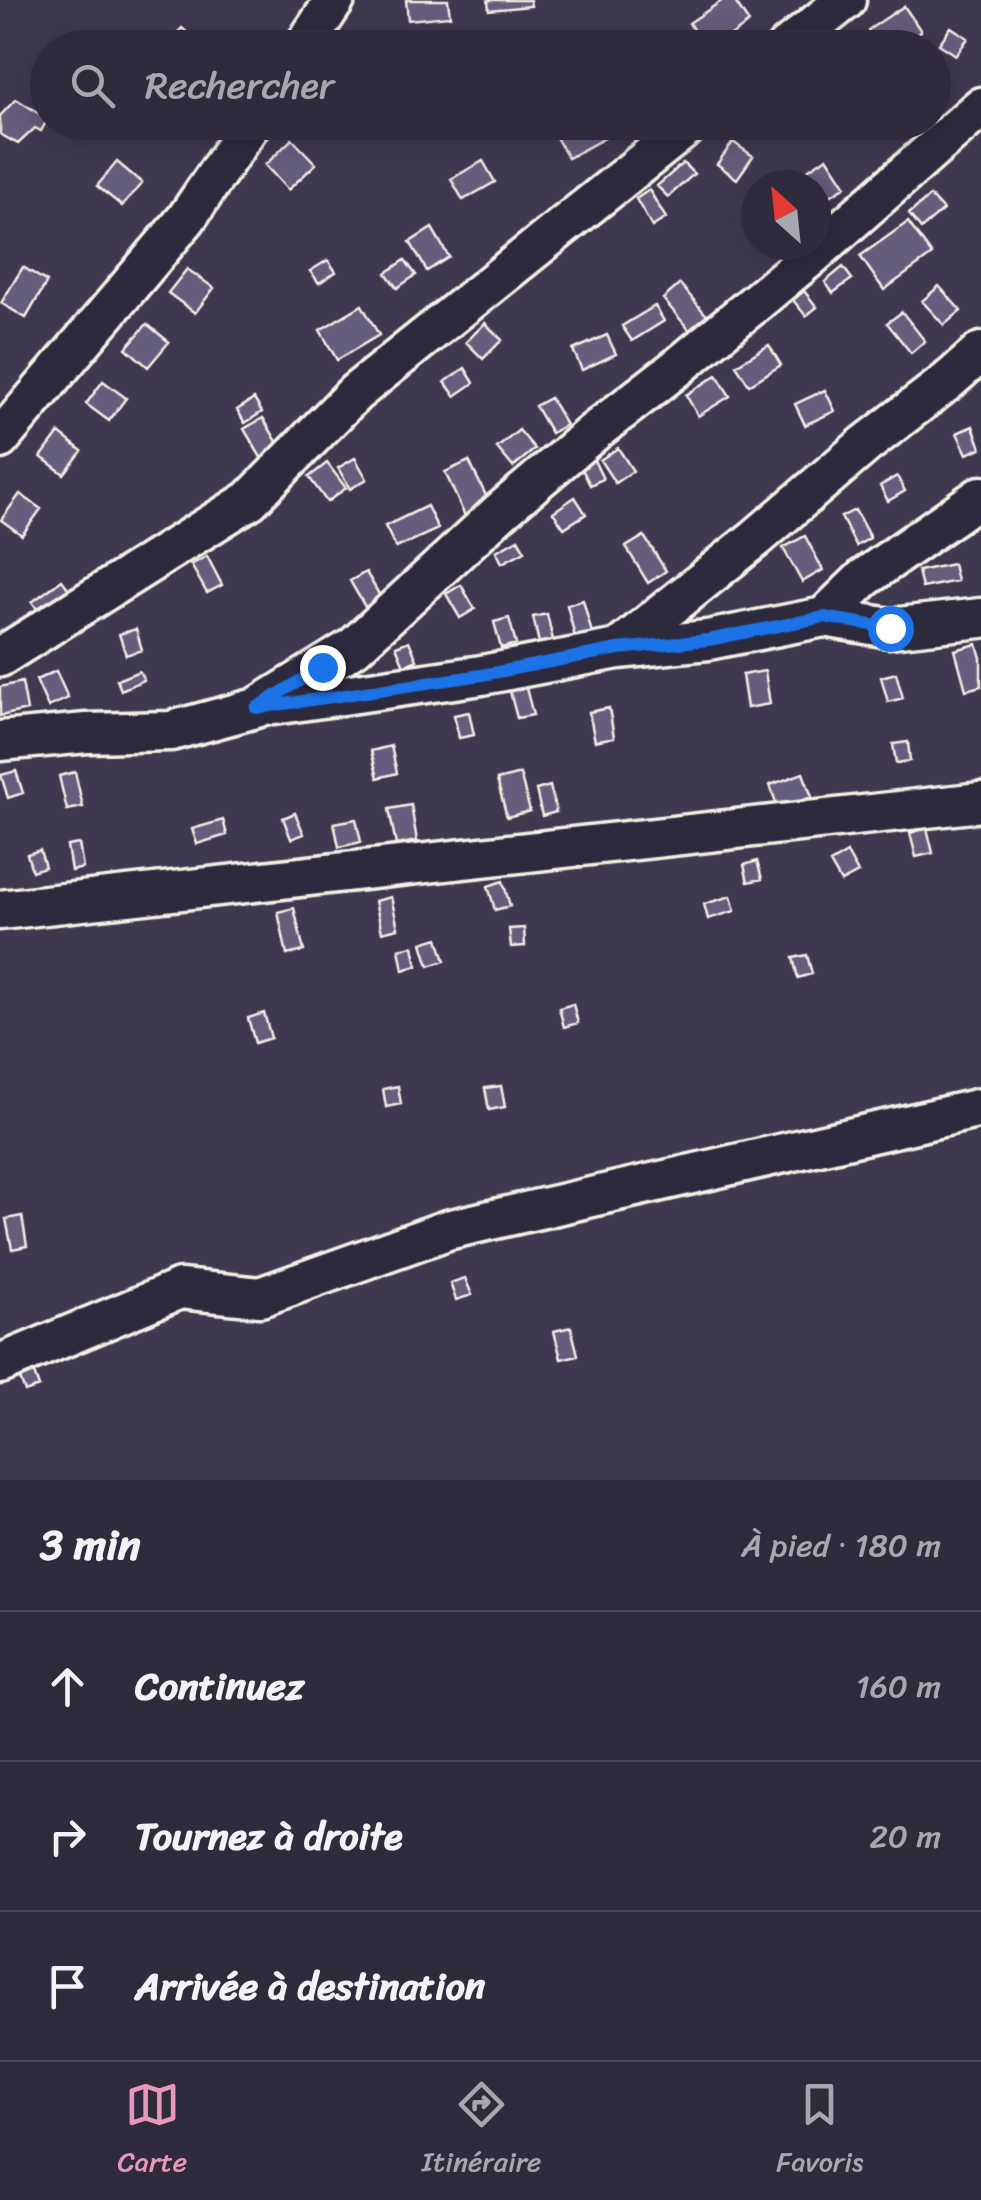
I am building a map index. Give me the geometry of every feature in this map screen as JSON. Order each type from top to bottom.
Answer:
[{"type":"street","points":[[315,30],[335,0]]},
{"type":"street","points":[[808,30],[846,0]]},
{"type":"street","points":[[951,133],[981,107]]},
{"type":"street","points":[[0,439],[186,220],[240,140]]},
{"type":"street","points":[[0,658],[250,500],[355,393],[671,140]]},
{"type":"street","points":[[256,708],[354,647],[501,511],[807,260],[943,140]]},
{"type":"street","points":[[618,649],[981,352]]},
{"type":"street","points":[[824,617],[864,578],[981,496]]},
{"type":"street","points":[[0,741],[172,731],[256,708],[482,675],[618,649],[708,640],[824,617],[890,628],[981,618]]},
{"type":"street","points":[[0,910],[981,802]]},
{"type":"street","points":[[0,1364],[180,1289],[260,1298],[447,1230],[981,1108]]},
{"type":"building","points":[[406,0],[448,0],[450,16],[408,20]]},
{"type":"building","points":[[488,0],[530,0],[531,6],[489,10]]},
{"type":"building","points":[[723,0],[734,0],[749,23],[739,30],[693,30],[689,23]]},
{"type":"building","points":[[904,6],[920,30],[868,30]]},
{"type":"building","points":[[951,27],[968,38],[956,55],[951,52]]},
{"type":"building","points":[[16,99],[30,108],[30,133],[18,144],[0,134],[0,116]]},
{"type":"building","points":[[291,140],[316,164],[288,190],[265,165]]},
{"type":"building","points":[[558,140],[601,140],[568,158]]},
{"type":"building","points":[[733,142],[753,156],[737,179],[717,164]]},
{"type":"building","points":[[827,157],[846,186],[831,196],[831,170],[808,170]]},
{"type":"building","points":[[483,161],[495,182],[463,200],[451,179]]},
{"type":"building","points":[[117,162],[142,183],[122,206],[97,186]]},
{"type":"building","points":[[683,163],[694,174],[668,197],[657,186]]},
{"type":"building","points":[[649,190],[666,218],[652,227],[636,199]]},
{"type":"building","points":[[930,196],[943,210],[921,229],[909,214]]},
{"type":"building","points":[[908,222],[932,255],[884,290],[860,256]]},
{"type":"building","points":[[432,228],[449,257],[427,271],[410,242]]},
{"type":"building","points":[[328,260],[336,272],[319,283],[310,271]]},
{"type":"building","points":[[405,260],[416,275],[397,288],[386,273]]},
{"type":"building","points":[[23,267],[47,282],[26,318],[1,303]]},
{"type":"building","points":[[843,267],[852,279],[833,293],[825,282]]},
{"type":"building","points":[[187,269],[214,288],[195,313],[168,293]]},
{"type":"building","points":[[680,284],[708,317],[691,332],[663,299]]},
{"type":"building","points":[[939,286],[961,311],[944,325],[922,301]]},
{"type":"building","points":[[804,291],[817,307],[806,316],[793,300]]},
{"type":"building","points":[[362,305],[379,335],[337,360],[320,330]]},
{"type":"building","points":[[655,306],[664,321],[632,341],[622,326]]},
{"type":"building","points":[[902,312],[925,341],[911,353],[887,323]]},
{"type":"building","points":[[485,323],[502,340],[483,359],[466,342]]},
{"type":"building","points":[[147,324],[169,342],[148,367],[126,348]]},
{"type":"building","points":[[607,335],[616,354],[582,370],[573,350]]},
{"type":"building","points":[[769,345],[781,365],[749,385],[736,365]]},
{"type":"building","points":[[465,368],[474,383],[455,396],[445,382]]},
{"type":"building","points":[[717,375],[730,396],[698,416],[686,395]]},
{"type":"building","points":[[103,381],[126,398],[109,421],[86,404]]},
{"type":"building","points":[[825,390],[835,411],[805,425],[795,404]]},
{"type":"building","points":[[550,398],[566,425],[551,433],[535,406]]},
{"type":"building","points":[[254,399],[262,412],[245,423],[237,410]]},
{"type":"building","points":[[263,418],[282,450],[263,461],[244,429]]},
{"type":"building","points":[[973,426],[981,448],[967,454],[957,433]]},
{"type":"building","points":[[519,430],[535,449],[513,467],[497,448]]},
{"type":"building","points":[[59,433],[82,451],[64,474],[41,457]]},
{"type":"building","points":[[618,448],[633,471],[615,483],[600,460]]},
{"type":"building","points":[[592,456],[603,479],[590,485],[579,463]]},
{"type":"building","points":[[355,458],[367,479],[350,489],[338,468]]},
{"type":"building","points":[[469,461],[490,504],[465,516],[445,472]]},
{"type":"building","points":[[327,463],[346,488],[327,502],[309,477]]},
{"type":"building","points":[[897,476],[905,491],[888,501],[880,486]]},
{"type":"building","points":[[20,494],[41,509],[22,535],[1,520]]},
{"type":"building","points":[[575,497],[586,514],[564,528],[553,512]]},
{"type":"building","points":[[427,506],[438,529],[396,548],[385,526]]},
{"type":"building","points":[[855,510],[870,538],[856,546],[841,517]]},
{"type":"building","points":[[644,536],[666,571],[648,583],[626,547]]},
{"type":"building","points":[[805,536],[823,570],[802,582],[783,548]]},
{"type":"building","points":[[518,539],[525,551],[502,563],[496,551]]},
{"type":"building","points":[[207,556],[222,585],[207,593],[191,565]]},
{"type":"building","points":[[953,564],[957,581],[922,588],[918,571]]},
{"type":"building","points":[[366,572],[387,608],[371,617],[350,581]]},
{"type":"building","points":[[62,580],[77,600],[47,622],[32,602]]},
{"type":"building","points":[[461,585],[475,609],[460,618],[446,594]]},
{"type":"building","points":[[583,600],[592,633],[575,637],[567,605]]},
{"type":"building","points":[[547,614],[553,640],[539,643],[533,617]]},
{"type":"building","points":[[509,618],[516,644],[501,648],[494,622]]},
{"type":"building","points":[[136,629],[142,650],[126,655],[119,634]]},
{"type":"building","points":[[409,641],[417,660],[404,666],[396,646]]},
{"type":"building","points":[[977,644],[981,686],[966,690],[955,650]]},
{"type":"building","points":[[56,671],[68,698],[48,707],[36,680]]},
{"type":"building","points":[[139,671],[144,680],[121,690],[117,680]]},
{"type":"building","points":[[765,671],[770,704],[747,708],[742,675]]},
{"type":"building","points":[[896,673],[903,698],[888,702],[881,677]]},
{"type":"building","points":[[22,682],[27,710],[0,716],[0,687]]},
{"type":"building","points":[[525,684],[533,715],[517,718],[509,688]]},
{"type":"building","points":[[609,708],[614,737],[595,741],[589,712]]},
{"type":"building","points":[[469,712],[474,735],[459,738],[454,715]]},
{"type":"building","points":[[908,742],[910,761],[896,763],[893,744]]},
{"type":"building","points":[[391,746],[397,773],[378,778],[371,751]]},
{"type":"building","points":[[16,771],[23,793],[8,798],[1,775]]},
{"type":"building","points":[[75,772],[83,807],[67,810],[59,776]]},
{"type":"building","points":[[803,773],[812,797],[778,809],[770,785]]},
{"type":"building","points":[[520,774],[530,811],[507,817],[497,780]]},
{"type":"building","points":[[550,786],[556,812],[542,816],[536,790]]},
{"type":"building","points":[[411,805],[417,841],[396,845],[389,809]]},
{"type":"building","points":[[295,813],[304,834],[291,839],[283,818]]},
{"type":"building","points":[[356,819],[361,842],[339,847],[334,823]]},
{"type":"building","points":[[223,820],[227,835],[197,844],[192,829]]},
{"type":"building","points":[[927,828],[933,853],[916,857],[910,833]]},
{"type":"building","points":[[79,844],[83,868],[71,871],[67,846]]},
{"type":"building","points":[[40,850],[45,867],[32,871],[27,854]]},
{"type":"building","points":[[847,853],[858,873],[841,882],[830,863]]},
{"type":"building","points":[[757,861],[762,879],[748,882],[744,865]]},
{"type":"building","points":[[503,881],[510,906],[495,910],[488,886]]},
{"type":"building","points":[[731,896],[735,911],[708,919],[704,904]]},
{"type":"building","points":[[391,897],[398,928],[382,932],[375,901]]},
{"type":"building","points":[[294,908],[304,951],[287,955],[278,912]]},
{"type":"building","points":[[524,928],[525,946],[511,947],[509,929]]},
{"type":"building","points":[[438,938],[445,961],[429,966],[422,943]]},
{"type":"building","points":[[413,946],[417,966],[403,970],[399,949]]},
{"type":"building","points":[[807,955],[812,974],[798,978],[793,958]]},
{"type":"building","points":[[573,1004],[578,1023],[564,1027],[559,1008]]},
{"type":"building","points":[[264,1013],[271,1038],[255,1043],[248,1018]]},
{"type":"building","points":[[398,1086],[401,1104],[386,1107],[383,1089]]},
{"type":"building","points":[[501,1086],[505,1107],[489,1110],[485,1088]]},
{"type":"building","points":[[22,1216],[27,1246],[12,1249],[6,1219]]},
{"type":"building","points":[[465,1278],[472,1295],[456,1300],[450,1283]]},
{"type":"building","points":[[571,1327],[578,1355],[561,1359],[554,1331]]},
{"type":"building","points":[[32,1368],[39,1387],[25,1392],[18,1373]]},
{"type":"route","points":[[322,667],[256,708],[482,675],[618,649],[708,640],[824,617],[890,628]]}]
